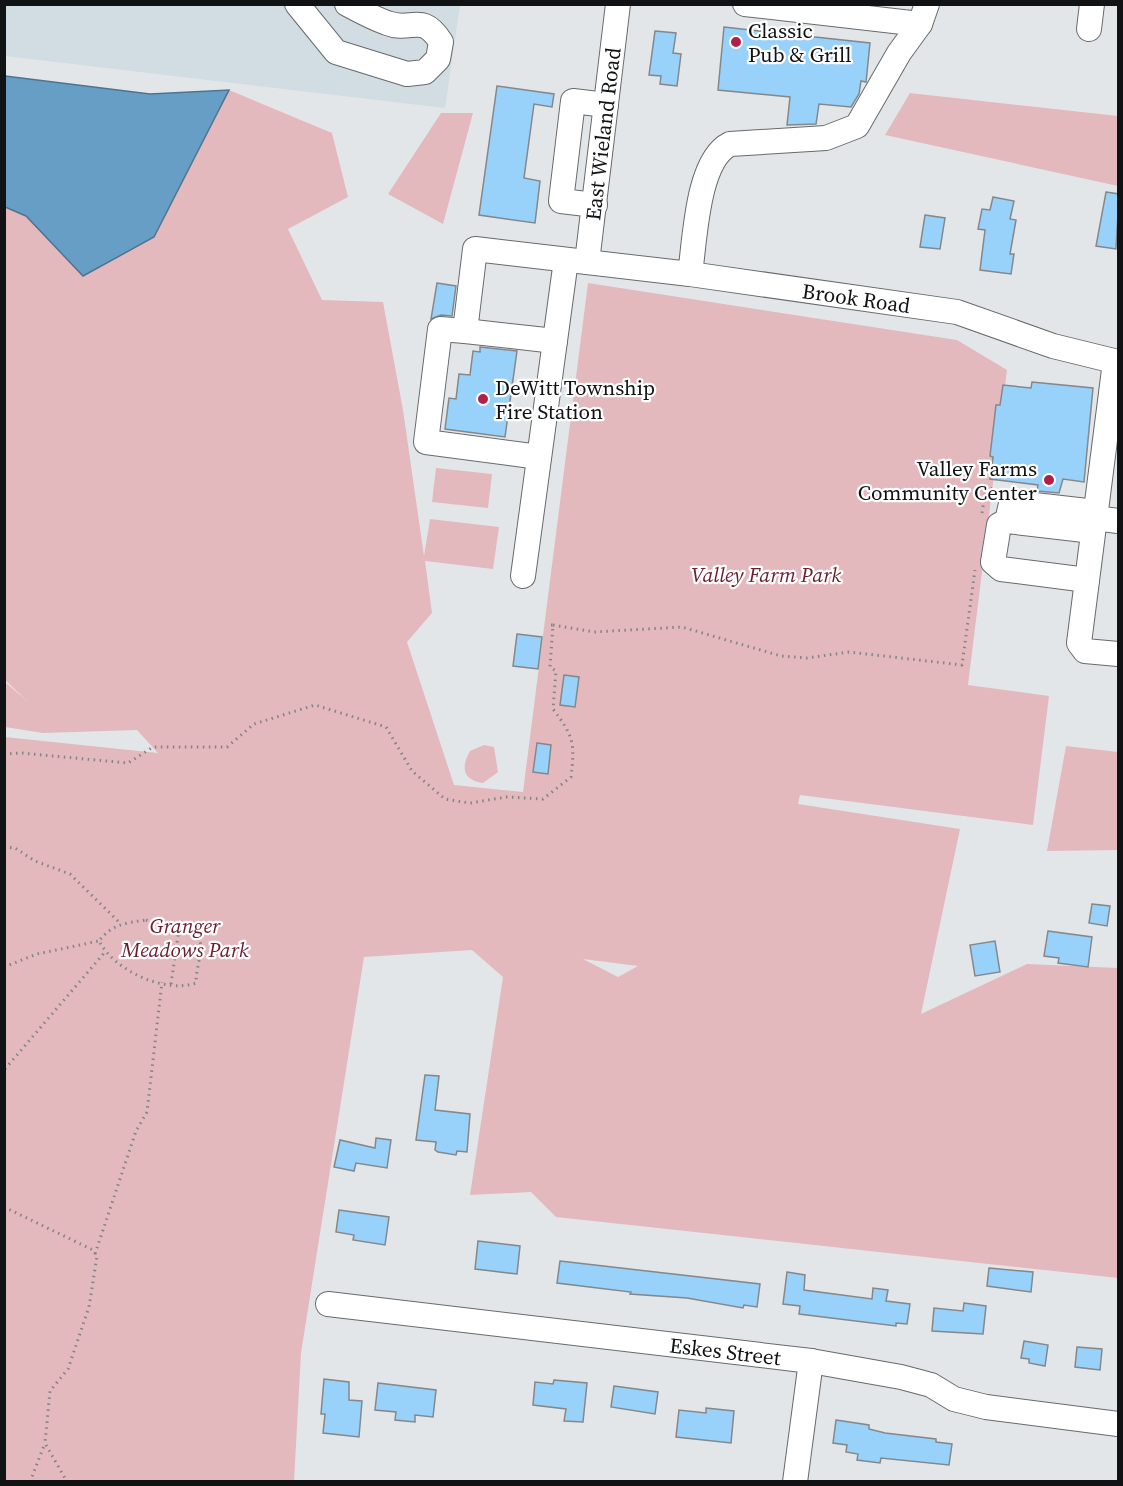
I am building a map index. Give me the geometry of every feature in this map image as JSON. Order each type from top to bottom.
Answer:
[{"type":"street","points":[[297,4],[336,52],[407,74],[425,72],[438,59],[441,42],[432,28],[418,23],[390,25],[347,4]]},
{"type":"street","name":"East Wieland Road","points":[[523,576],[555,341],[595,205],[618,4]]},
{"type":"street","points":[[690,274],[708,167],[719,149],[730,144],[826,138],[857,126],[923,14],[745,4]]},
{"type":"street","points":[[1089,29],[1092,4]]},
{"type":"street","points":[[595,205],[561,201],[573,101],[606,105]]},
{"type":"street","name":"Brook Road","points":[[465,331],[475,249],[690,274],[957,312],[1053,346],[1117,362]]},
{"type":"street","points":[[539,457],[426,442],[440,329],[555,341]]},
{"type":"street","points":[[1117,362],[1101,521],[1087,580],[1078,643],[1085,651],[1119,654]]},
{"type":"street","points":[[1087,580],[1001,569],[993,562],[999,525],[1006,521],[1011,504],[1017,502],[1101,521]]},
{"type":"street","name":"Eskes Street","points":[[328,1304],[811,1361],[901,1377],[931,1385],[954,1399],[986,1407],[1119,1424]]},
{"type":"street","points":[[795,1482],[811,1361]]},
{"type":"path","points":[[547,625],[594,632],[682,627],[781,656],[807,658],[849,652],[962,665]]},
{"type":"path","points":[[4,754],[21,753],[128,763],[153,747],[227,747],[254,724],[315,705],[386,727],[412,771],[445,799],[470,803],[507,797],[543,799],[571,777],[575,745],[570,732],[553,709],[556,671],[550,667],[553,625]]},
{"type":"path","points":[[4,847],[15,848],[35,861],[70,874],[120,923]]},
{"type":"path","points":[[4,967],[36,954],[99,941],[120,923],[146,920],[161,926],[180,922],[193,928],[201,941],[202,957],[196,970],[196,983],[187,986],[171,984],[136,974],[117,963],[105,952],[99,941]]},
{"type":"path","points":[[171,984],[180,922]]},
{"type":"path","points":[[5,1069],[105,952]]},
{"type":"path","points":[[30,1482],[45,1443],[50,1391],[68,1369],[89,1307],[97,1256],[95,1254],[136,1131],[147,1112],[162,982]]},
{"type":"path","points":[[4,1207],[81,1244],[95,1254]]},
{"type":"path","points":[[45,1443],[66,1482]]},
{"type":"shaded area","points":[[5,5],[460,5],[445,108],[5,56]]},
{"type":"green space","points":[[229,90],[332,133],[348,197],[288,229],[322,300],[383,302],[403,410],[424,556],[430,519],[499,527],[493,569],[425,561],[432,613],[407,642],[454,785],[523,792],[588,283],[957,340],[1007,370],[968,685],[1049,696],[1033,825],[800,795],[798,804],[960,829],[921,1014],[1027,964],[1118,968],[1118,1278],[556,1217],[531,1192],[470,1195],[503,977],[472,950],[364,957],[301,1353],[294,1481],[5,1481],[5,737],[158,753],[137,730],[43,733],[5,727],[5,682],[28,702],[4,679],[4,207],[26,216],[83,275],[154,237]],"holes":[[[583,959],[638,966],[618,977]]]},
{"type":"green space","points":[[910,93],[1118,116],[1118,186],[885,135]]},
{"type":"green space","points":[[441,113],[473,113],[443,224],[388,194]]},
{"type":"green space","points":[[436,468],[492,474],[488,508],[432,502]]},
{"type":"green space","points":[[484,745],[494,747],[498,772],[483,783],[467,776],[465,762],[470,751]]},
{"type":"green space","points":[[1066,746],[1118,752],[1118,850],[1047,851]]},
{"type":"water","points":[[5,76],[150,94],[229,90],[154,237],[83,276],[26,216],[5,207]]},
{"type":"building","points":[[724,27],[870,43],[866,82],[861,81],[859,94],[851,107],[819,104],[816,124],[787,125],[790,97],[718,90]]},
{"type":"building","points":[[655,31],[676,33],[673,53],[681,54],[677,86],[660,84],[661,76],[649,75]]},
{"type":"building","points":[[497,86],[554,94],[552,107],[534,104],[524,178],[540,181],[535,223],[479,215]]},
{"type":"building","points":[[1106,192],[1119,194],[1116,249],[1096,246]]},
{"type":"building","points":[[993,197],[1014,201],[1010,219],[1016,220],[1010,254],[1014,254],[1011,274],[980,270],[985,230],[978,229],[982,209],[990,210]]},
{"type":"building","points":[[925,215],[945,218],[940,249],[920,247]]},
{"type":"building","points":[[437,283],[456,286],[452,316],[441,315],[431,319]]},
{"type":"building","points":[[480,347],[517,351],[505,437],[445,429],[449,398],[456,399],[459,374],[470,375],[473,351],[480,352]]},
{"type":"building","points":[[1032,382],[1093,388],[1084,482],[1063,479],[1059,493],[1037,491],[1038,485],[990,479],[993,457],[990,456],[996,405],[1000,405],[1003,385],[1031,388]]},
{"type":"building","points":[[517,634],[542,637],[538,669],[513,666]]},
{"type":"building","points":[[564,675],[579,677],[575,707],[560,705]]},
{"type":"building","points":[[537,743],[551,745],[548,774],[533,772]]},
{"type":"building","points":[[1092,904],[1110,906],[1107,926],[1089,923]]},
{"type":"building","points":[[1048,931],[1092,937],[1088,967],[1058,963],[1059,958],[1044,956]]},
{"type":"building","points":[[995,941],[1000,972],[975,976],[970,945]]},
{"type":"building","points":[[425,1075],[439,1076],[435,1110],[470,1114],[467,1152],[457,1151],[456,1155],[438,1152],[435,1150],[436,1142],[416,1140]]},
{"type":"building","points":[[376,1138],[391,1140],[387,1168],[356,1163],[354,1171],[334,1167],[340,1140],[375,1148]]},
{"type":"building","points":[[339,1210],[389,1217],[385,1245],[353,1240],[354,1235],[336,1232]]},
{"type":"building","points":[[478,1241],[520,1246],[517,1274],[475,1269]]},
{"type":"building","points":[[560,1261],[760,1284],[757,1307],[744,1305],[743,1308],[687,1298],[630,1294],[631,1292],[557,1283]]},
{"type":"building","points":[[989,1268],[1033,1272],[1031,1292],[987,1286]]},
{"type":"building","points":[[787,1272],[805,1275],[804,1290],[872,1299],[873,1288],[888,1290],[886,1301],[910,1304],[907,1324],[896,1323],[896,1326],[799,1314],[800,1306],[783,1304]]},
{"type":"building","points":[[964,1303],[986,1306],[983,1334],[932,1331],[934,1308],[963,1311]]},
{"type":"building","points":[[1024,1341],[1048,1345],[1045,1366],[1029,1363],[1029,1359],[1021,1358]]},
{"type":"building","points":[[1077,1347],[1102,1349],[1100,1370],[1075,1367]]},
{"type":"building","points":[[324,1379],[349,1382],[349,1400],[362,1401],[359,1437],[323,1433],[325,1414],[321,1414]]},
{"type":"building","points":[[554,1380],[587,1383],[583,1422],[564,1421],[566,1409],[533,1405],[535,1382],[553,1384]]},
{"type":"building","points":[[378,1383],[436,1390],[433,1417],[415,1415],[415,1422],[395,1420],[396,1412],[375,1410]]},
{"type":"building","points":[[614,1386],[658,1392],[655,1414],[611,1407]]},
{"type":"building","points":[[706,1408],[734,1411],[731,1443],[676,1437],[679,1410],[706,1413]]},
{"type":"building","points":[[836,1420],[869,1425],[869,1429],[885,1433],[936,1439],[936,1442],[952,1444],[949,1465],[881,1458],[880,1463],[857,1460],[858,1454],[846,1452],[847,1445],[833,1443]]},
{"type":"place","name":"Classic Pub & Grill","points":[[736,42]]},
{"type":"place","name":"DeWitt Township Fire Station","points":[[483,399]]},
{"type":"place","name":"Valley Farms Community Center","points":[[1049,480]]},
{"type":"park label","name":"Valley Farm Park","points":[[766,574]]},
{"type":"park label","name":"Granger Meadows Park","points":[[185,937]]}]
